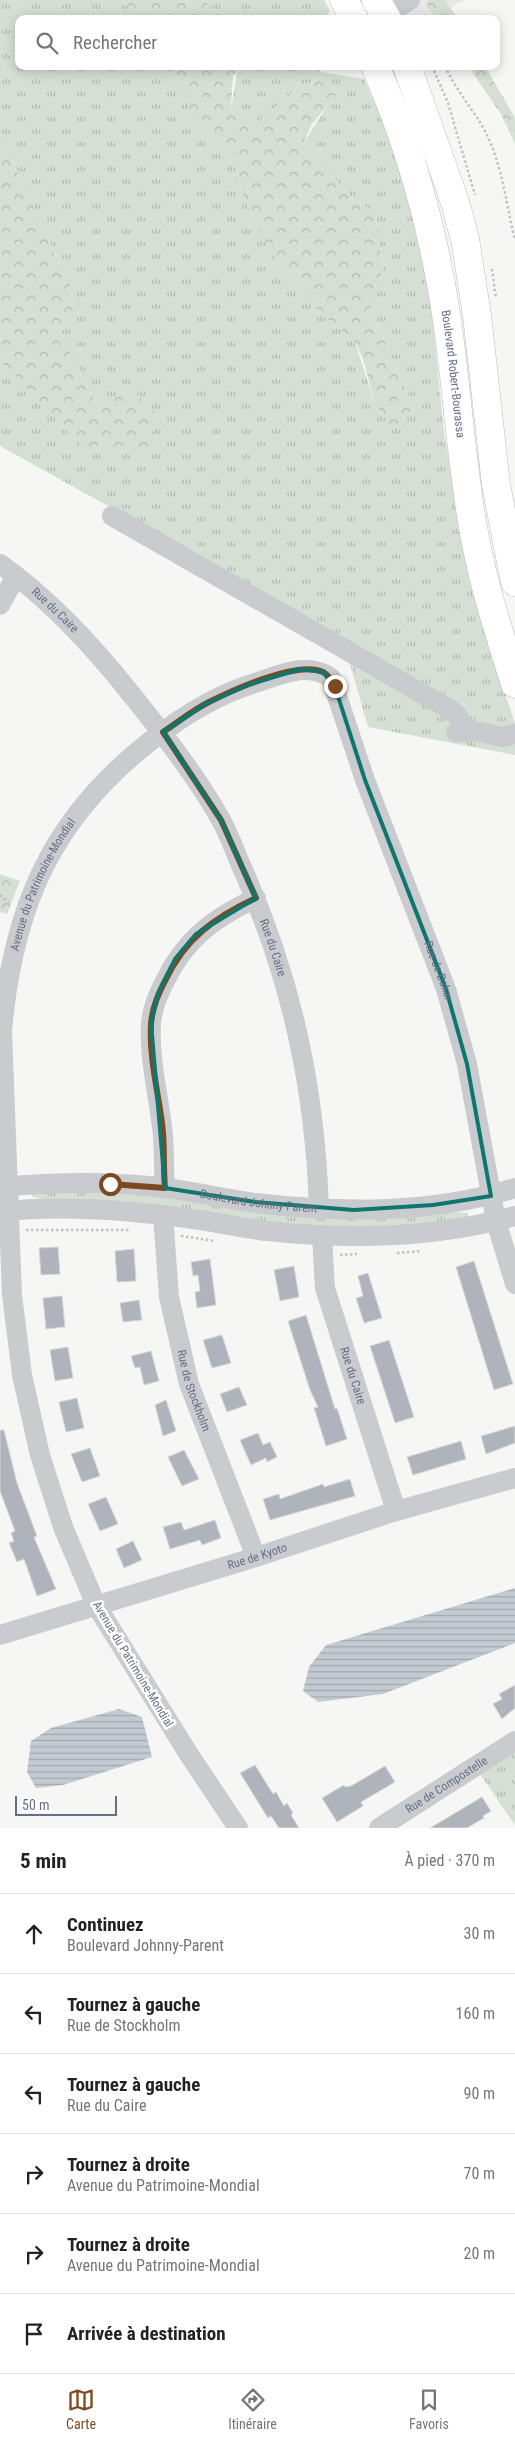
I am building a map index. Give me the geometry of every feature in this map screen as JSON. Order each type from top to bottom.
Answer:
[{"type":"highway","points":[[344,0],[352,15]]},
{"type":"highway","name":"Boulevard Robert-Bourassa","points":[[377,70],[407,149],[426,212],[447,320],[473,527],[488,598],[515,684]]},
{"type":"highway","points":[[408,70],[449,185],[465,239],[475,296],[496,485],[515,582]]},
{"type":"street","points":[[382,13],[410,0]]},
{"type":"street","points":[[112,516],[451,710],[457,715],[460,732],[475,731],[502,737],[515,734]]},
{"type":"street","points":[[0,605],[8,570]]},
{"type":"street","name":"Rue du Caire","points":[[8,570],[40,596],[97,651],[163,732],[221,820],[256,898],[276,949],[294,1017],[312,1112],[319,1208]]},
{"type":"street","name":"Avenue du Patrimoine-Mondial","points":[[238,1828],[188,1753],[96,1605],[63,1527],[40,1455],[22,1375],[4,1212],[2,1031],[5,994],[24,912],[62,832],[92,795],[126,760],[163,732],[207,703],[248,685],[300,669],[323,672]]},
{"type":"street","name":"Rue de Dakar","points":[[323,672],[331,678],[335,686],[365,780],[446,989],[467,1064],[491,1196],[506,1218],[515,1284]]},
{"type":"street","points":[[165,1188],[163,1131],[152,1056],[151,1023],[158,994],[176,959],[196,934],[230,910],[256,898]]},
{"type":"street","name":"Boulevard Johnny-Parent","points":[[4,1186],[67,1183],[165,1188],[255,1202],[319,1208],[391,1209],[491,1196],[515,1188]]},
{"type":"street","name":"Boulevard Johnny-Parent","points":[[4,1212],[67,1210],[164,1216],[266,1231],[322,1236],[378,1236],[435,1231],[506,1218]]},
{"type":"street","name":"Rue de Stockholm","points":[[164,1216],[169,1297],[186,1376],[256,1557]]},
{"type":"street","name":"Rue du Caire","points":[[322,1236],[325,1288],[396,1511]]},
{"type":"street","name":"Rue de Kyoto","points":[[0,1635],[256,1557],[396,1511],[515,1478]]},
{"type":"street","name":"Rue de Compostelle","points":[[379,1828],[515,1742]]},
{"type":"path","points":[[447,70],[451,81],[487,135],[501,171],[515,240]]},
{"type":"path","points":[[0,896],[12,906]]},
{"type":"highlighted area","points":[[300,669],[323,672],[335,687],[365,780],[446,989],[467,1064],[491,1196],[433,1205],[354,1210],[255,1202],[165,1188],[151,1023],[158,994],[175,959],[196,934],[256,898],[221,820],[163,732],[207,703],[248,685]]},
{"type":"shaded area","points":[[400,0],[465,0],[435,15],[409,15]]},
{"type":"shaded area","points":[[515,1588],[515,1643],[383,1694],[318,1702],[303,1691],[309,1667],[326,1645]]},
{"type":"shaded area","points":[[119,1709],[142,1717],[152,1757],[63,1785],[36,1788],[27,1772],[31,1741],[51,1728]]},
{"type":"green space","points":[[0,0],[121,0],[135,15],[15,15],[15,70],[174,70],[199,129],[235,161],[242,192],[269,252],[299,282],[318,311],[355,342],[375,404],[393,430],[414,408],[367,302],[383,270],[376,214],[350,196],[303,144],[329,103],[323,78],[299,87],[257,123],[231,109],[237,73],[241,70],[320,70],[321,72],[364,79],[412,186],[431,304],[444,432],[469,579],[515,724],[515,755],[368,727],[342,636],[0,446],[0,362],[12,372],[97,406],[61,334],[74,308],[69,278],[60,264],[0,135]]},
{"type":"green space","points":[[121,0],[203,0],[214,10],[225,15],[135,15]]},
{"type":"green space","points":[[203,0],[324,0],[330,11],[328,15],[225,15],[214,10]]},
{"type":"green space","points":[[429,0],[445,0],[455,15],[433,15],[426,4]]},
{"type":"green space","points":[[174,70],[240,70],[233,75],[231,108],[257,123],[299,87],[323,78],[338,94],[312,124],[303,144],[350,196],[376,214],[383,270],[367,302],[414,408],[393,430],[375,404],[363,359],[355,342],[318,311],[299,282],[269,252],[242,192],[235,161],[199,129]]},
{"type":"green space","points":[[471,70],[487,70],[515,118],[515,144],[501,114]]},
{"type":"green space","points":[[0,135],[60,264],[69,278],[74,308],[61,334],[97,406],[132,388],[156,415],[150,448],[83,448],[12,372],[0,362]]},
{"type":"green space","points":[[0,874],[20,881],[7,914],[0,912]]},
{"type":"green space","points":[[75,1191],[468,1213],[468,1218],[428,1225],[335,1229],[61,1202],[32,1197],[32,1192]]},
{"type":"green space","points":[[515,1750],[515,1825],[475,1767]]},
{"type":"building","points":[[58,1247],[60,1274],[41,1275],[39,1248]]},
{"type":"building","points":[[134,1249],[136,1281],[117,1282],[115,1251]]},
{"type":"building","points":[[210,1259],[216,1305],[197,1308],[195,1292],[200,1291],[198,1275],[193,1276],[191,1262]]},
{"type":"building","points":[[474,1261],[513,1384],[494,1390],[456,1267]]},
{"type":"building","points":[[294,1266],[299,1297],[280,1301],[274,1270]]},
{"type":"building","points":[[368,1273],[382,1318],[364,1323],[356,1298],[363,1296],[358,1276]]},
{"type":"building","points":[[62,1296],[65,1327],[46,1329],[43,1298]]},
{"type":"building","points":[[139,1300],[142,1320],[123,1322],[120,1303]]},
{"type":"building","points":[[306,1315],[335,1409],[337,1408],[347,1439],[326,1446],[314,1408],[318,1407],[310,1390],[288,1321]]},
{"type":"building","points":[[222,1335],[231,1363],[212,1368],[203,1340]]},
{"type":"building","points":[[389,1340],[414,1417],[395,1423],[370,1346]]},
{"type":"building","points":[[68,1347],[73,1378],[55,1381],[50,1350]]},
{"type":"building","points":[[151,1351],[159,1381],[144,1385],[140,1367],[135,1368],[131,1356]]},
{"type":"building","points":[[239,1387],[247,1405],[227,1412],[220,1394]]},
{"type":"building","points":[[77,1398],[84,1428],[66,1432],[59,1402]]},
{"type":"building","points":[[166,1400],[176,1431],[163,1436],[155,1405]]},
{"type":"building","points":[[515,1426],[515,1443],[486,1454],[481,1436]]},
{"type":"building","points":[[0,1430],[4,1430],[17,1483],[37,1536],[34,1537],[56,1589],[37,1596],[24,1559],[17,1562],[9,1543],[14,1541],[11,1533],[15,1531],[0,1491]]},
{"type":"building","points":[[258,1433],[263,1445],[270,1442],[277,1457],[267,1462],[266,1458],[251,1465],[240,1440]]},
{"type":"building","points":[[461,1441],[466,1459],[413,1475],[407,1457]]},
{"type":"building","points":[[90,1448],[100,1476],[82,1482],[71,1454]]},
{"type":"building","points":[[184,1450],[199,1479],[182,1486],[168,1457]]},
{"type":"building","points":[[350,1479],[355,1496],[270,1520],[263,1499],[279,1494],[280,1499],[323,1484],[324,1487]]},
{"type":"building","points":[[106,1497],[118,1524],[100,1531],[88,1504]]},
{"type":"building","points":[[215,1520],[221,1538],[202,1545],[200,1540],[170,1549],[163,1527],[181,1522],[184,1530]]},
{"type":"building","points":[[133,1541],[142,1560],[124,1568],[116,1549]]},
{"type":"building","points":[[515,1685],[515,1708],[502,1719],[493,1704],[502,1699],[499,1694]]},
{"type":"building","points":[[255,1765],[273,1794],[276,1792],[284,1806],[287,1803],[293,1813],[291,1815],[299,1828],[279,1828],[271,1816],[268,1818],[240,1773]]},
{"type":"building","points":[[385,1766],[395,1782],[361,1802],[363,1806],[337,1822],[322,1798],[344,1785],[345,1787],[351,1786]]},
{"type":"building","points":[[482,1797],[491,1811],[483,1816],[484,1818],[467,1828],[430,1828]]},
{"type":"route","points":[[110,1184],[165,1188],[163,1131],[152,1056],[151,1023],[158,994],[176,959],[196,934],[230,910],[256,898],[221,820],[163,732],[207,703],[248,685],[300,669],[323,672],[331,678],[335,686]]}]
